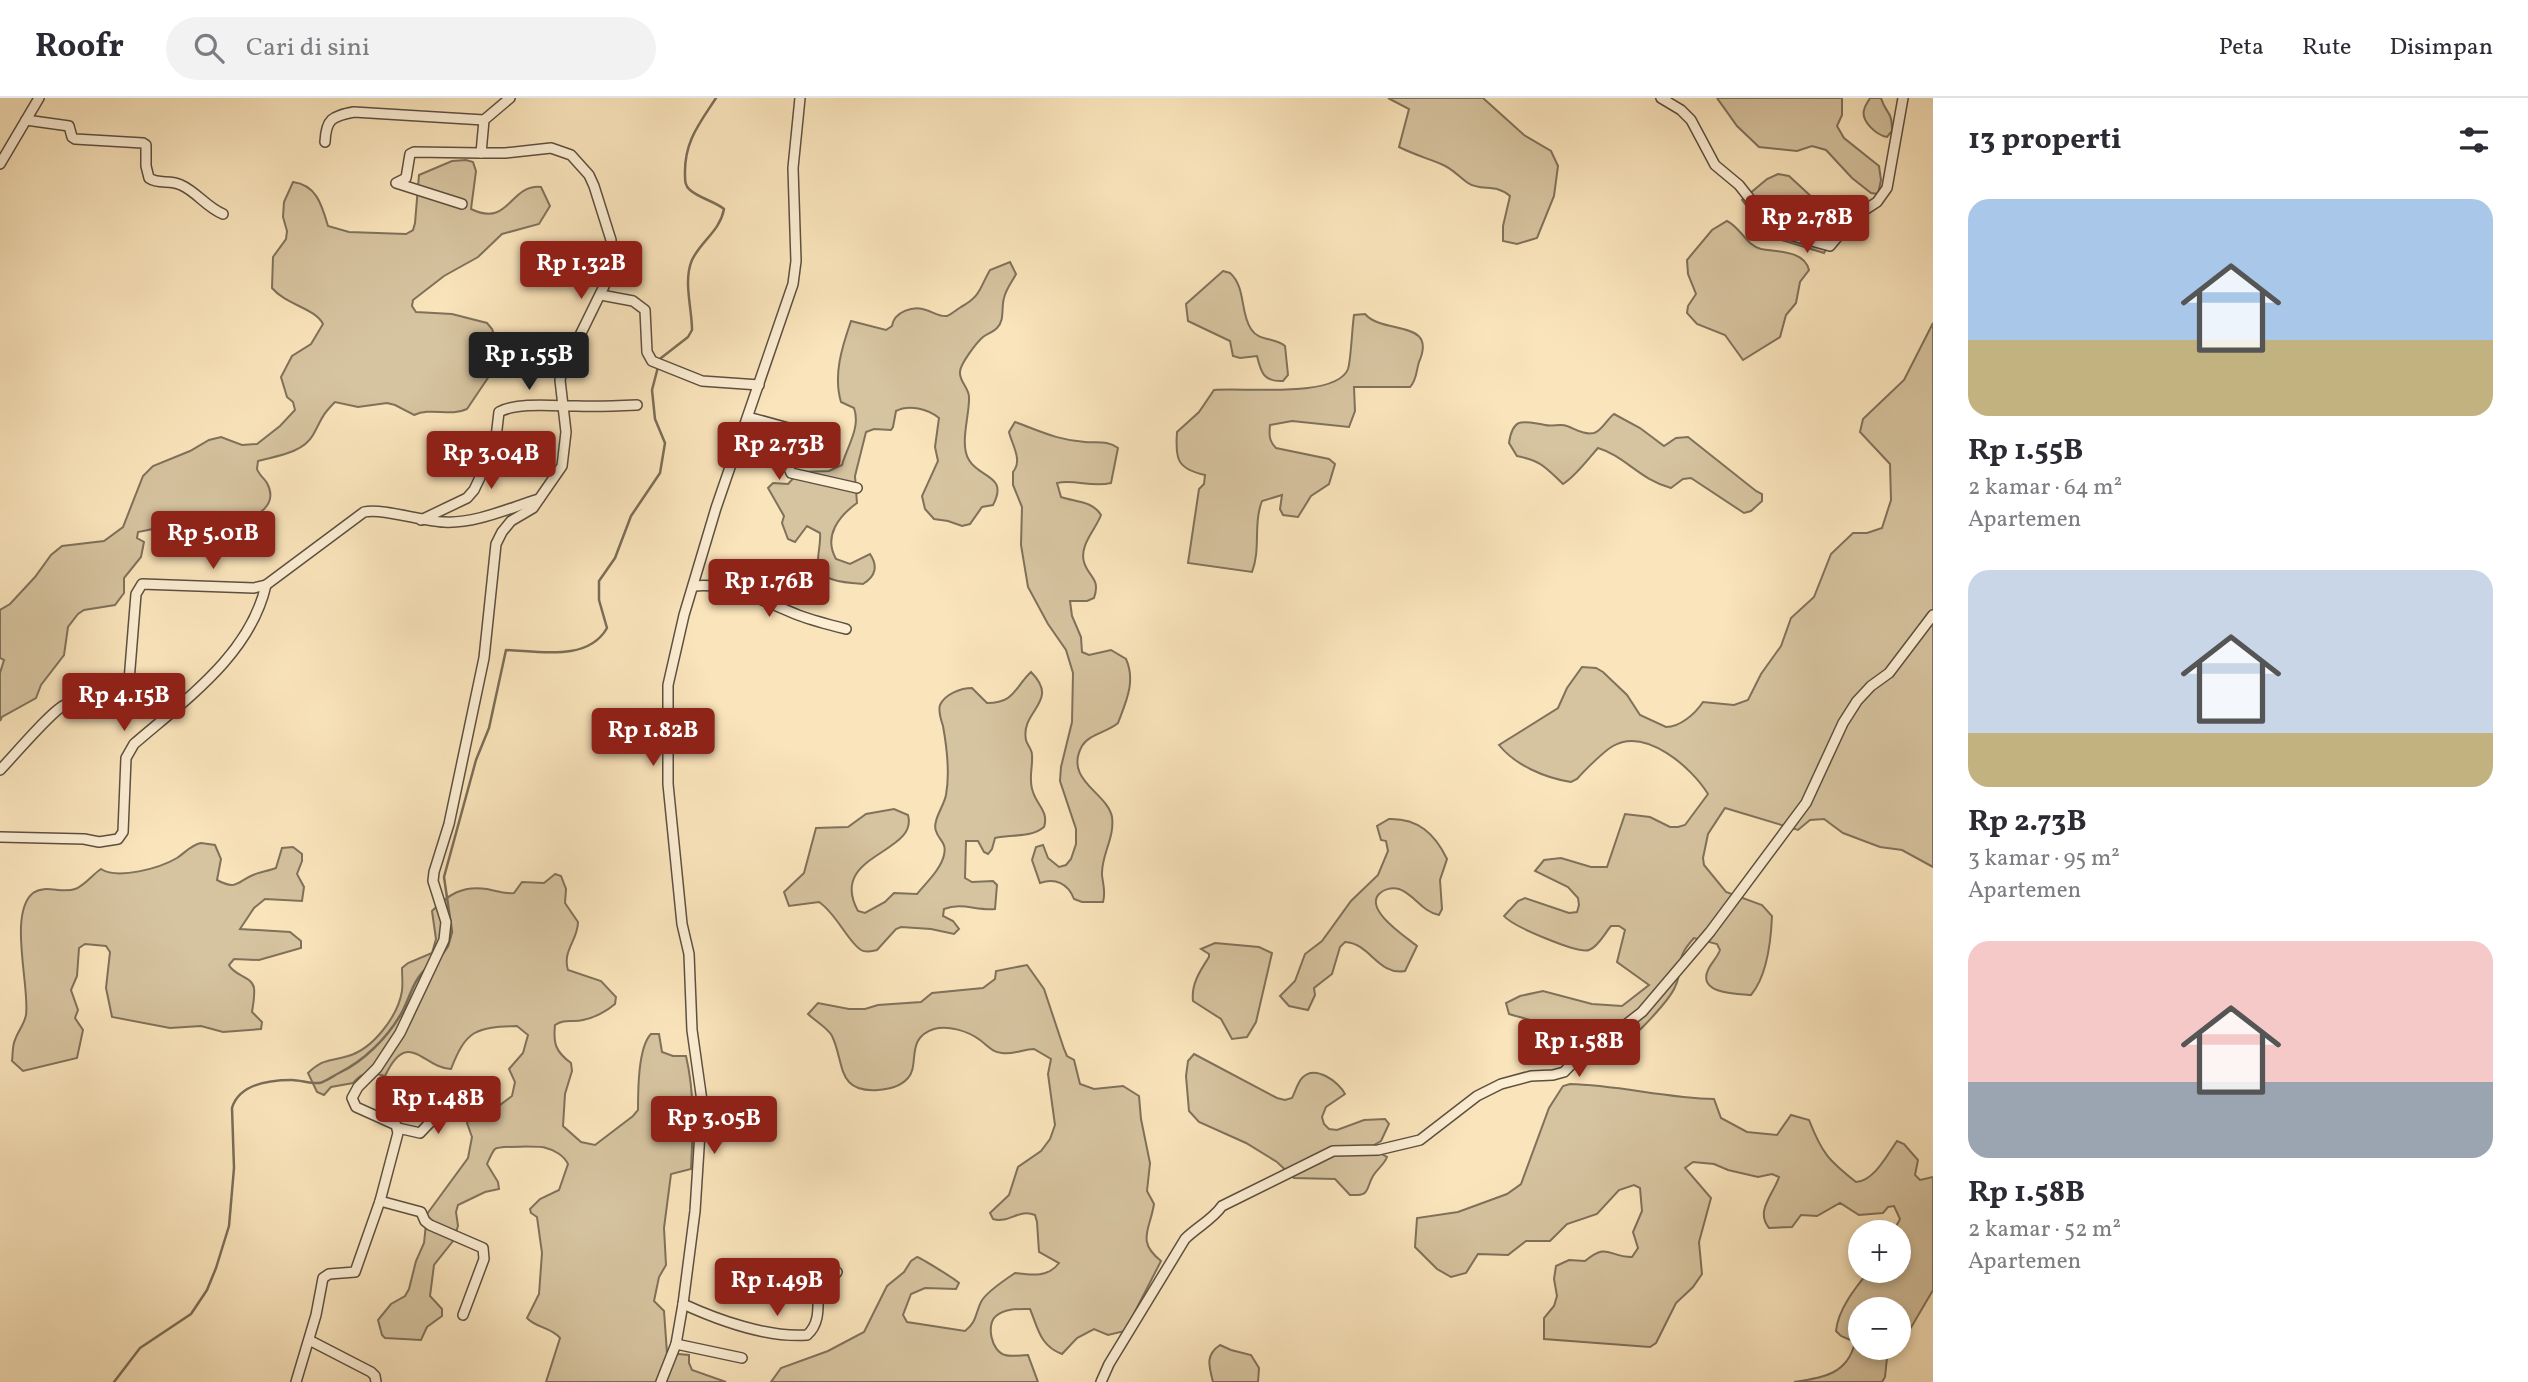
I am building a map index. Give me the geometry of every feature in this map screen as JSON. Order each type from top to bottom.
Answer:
[{"type":"street","points":[[0,164],[39,98]]},
{"type":"street","points":[[325,142],[327,124],[341,114],[354,112],[484,120],[510,98]]},
{"type":"street","points":[[662,1382],[676,1344],[683,1304],[695,1211],[702,1101],[692,1030],[689,954],[682,924],[672,838],[666,722],[668,685],[684,615],[716,508],[793,284],[796,261],[793,168],[800,98]]},
{"type":"street","points":[[1661,98],[1681,110],[1691,120],[1715,165],[1739,185],[1773,228],[1830,246],[1854,217],[1883,195],[1887,188],[1903,98]]},
{"type":"street","points":[[26,120],[69,126],[75,139],[143,143],[149,178],[156,183],[172,181],[191,189],[203,203],[223,214]]},
{"type":"street","points":[[481,153],[484,120]]},
{"type":"street","points":[[457,1094],[421,1133],[398,1128],[379,1115],[356,1107],[353,1102],[358,1087],[377,1068],[400,1033],[444,940],[446,922],[433,881],[434,872],[449,824],[484,658],[496,544],[505,528],[515,518],[533,508],[562,466],[566,432],[560,380],[563,365],[578,342],[608,278],[611,240],[601,203],[589,175],[570,155],[551,148],[505,153],[410,154],[406,178],[396,183],[462,204]]},
{"type":"street","points":[[601,295],[633,301],[645,310],[647,352],[652,361],[702,381],[759,385]]},
{"type":"street","points":[[419,520],[467,498],[474,490],[495,446],[499,411],[511,407],[551,404],[637,405]]},
{"type":"street","points":[[748,417],[792,429],[794,434],[788,466],[791,473],[857,488]]},
{"type":"street","points":[[0,770],[61,707],[115,701],[125,694],[129,681],[136,594],[142,584],[245,589],[266,585],[359,514],[377,511],[448,523],[468,520],[538,499]]},
{"type":"street","points":[[0,837],[84,839],[99,842],[118,839],[123,832],[126,758],[134,744],[226,662],[261,608],[266,585]]},
{"type":"street","points":[[694,586],[714,586],[742,592],[801,616],[846,629]]},
{"type":"street","points":[[1101,1382],[1109,1364],[1185,1239],[1194,1229],[1214,1217],[1222,1206],[1333,1150],[1378,1150],[1420,1140],[1477,1096],[1501,1084],[1531,1076],[1564,1072],[1596,1039],[1624,1026],[1642,1012],[1710,932],[1806,803],[1843,723],[1857,701],[1889,673],[1933,615]]},
{"type":"street","points":[[296,1382],[323,1278],[329,1274],[355,1272],[380,1201],[398,1128]]},
{"type":"street","points":[[380,1201],[421,1212],[430,1225],[483,1248],[484,1259],[463,1315]]},
{"type":"street","points":[[683,1304],[725,1320],[773,1332],[807,1335],[817,1316],[818,1292],[837,1272]]},
{"type":"street","points":[[309,1340],[371,1372],[376,1382]]},
{"type":"street","points":[[676,1344],[742,1358]]},
{"type":"shaded area","points":[[1388,98],[1483,98],[1524,135],[1551,151],[1558,166],[1554,196],[1537,238],[1517,244],[1503,241],[1503,226],[1510,196],[1499,190],[1473,186],[1445,166],[1399,147],[1409,109]]},
{"type":"shaded area","points":[[1717,98],[1842,98],[1842,115],[1837,126],[1844,138],[1879,166],[1881,180],[1878,194],[1871,193],[1852,178],[1826,150],[1812,146],[1797,151],[1759,147],[1737,126]]},
{"type":"shaded area","points":[[1870,98],[1881,98],[1890,115],[1892,131],[1887,137],[1874,130],[1865,119],[1864,110]]},
{"type":"shaded area","points":[[452,161],[473,162],[476,171],[471,209],[494,213],[502,210],[522,192],[541,187],[550,206],[539,224],[502,234],[478,257],[444,276],[413,300],[412,306],[416,312],[452,314],[487,323],[492,329],[500,360],[467,409],[414,415],[387,403],[358,407],[335,402],[303,446],[258,461],[257,469],[267,483],[270,500],[254,517],[231,528],[212,519],[173,518],[153,529],[138,532],[137,538],[144,542],[141,557],[124,578],[124,593],[115,605],[84,610],[78,614],[68,627],[64,655],[41,685],[36,698],[2,717],[0,721],[0,673],[4,660],[0,658],[0,610],[10,604],[51,555],[62,546],[104,541],[123,527],[143,476],[153,466],[221,437],[242,445],[257,444],[295,410],[293,402],[287,397],[281,377],[292,356],[311,344],[323,324],[314,314],[285,299],[272,288],[273,257],[286,239],[284,202],[293,182],[308,187],[313,192],[321,204],[328,226],[349,232],[406,234],[413,230],[415,223],[419,175]]},
{"type":"shaded area","points":[[1778,174],[1789,176],[1815,200],[1836,213],[1839,225],[1824,253],[1775,238],[1742,200],[1767,179]]},
{"type":"shaded area","points":[[1727,221],[1756,247],[1796,255],[1806,263],[1809,270],[1800,282],[1796,303],[1786,315],[1780,337],[1743,360],[1725,335],[1697,324],[1687,313],[1696,294],[1688,274],[1687,260],[1712,230]]},
{"type":"shaded area","points":[[1010,262],[1016,274],[1005,295],[999,325],[977,343],[960,372],[969,397],[966,453],[974,466],[995,482],[997,495],[993,505],[982,507],[970,524],[962,526],[934,519],[925,509],[922,496],[938,461],[935,447],[939,418],[918,408],[896,411],[891,430],[874,429],[866,432],[855,476],[857,503],[839,520],[831,542],[836,559],[850,564],[870,554],[875,567],[873,574],[863,584],[827,577],[819,568],[820,533],[807,526],[795,542],[788,539],[782,523],[784,516],[768,488],[773,483],[788,484],[799,472],[829,471],[842,465],[856,422],[854,408],[841,402],[838,382],[842,351],[851,321],[886,330],[900,313],[910,309],[947,316],[976,295],[990,270]]},
{"type":"shaded area","points":[[1223,271],[1230,273],[1238,285],[1248,323],[1254,333],[1285,346],[1288,375],[1283,381],[1267,378],[1257,356],[1233,356],[1230,341],[1188,321],[1186,304]]},
{"type":"shaded area","points":[[1365,314],[1373,320],[1415,333],[1421,339],[1423,348],[1410,387],[1354,387],[1355,411],[1349,427],[1292,421],[1270,425],[1270,438],[1276,448],[1329,459],[1335,464],[1329,484],[1311,496],[1298,517],[1283,515],[1280,509],[1282,495],[1262,501],[1252,572],[1188,563],[1199,489],[1204,484],[1205,475],[1183,466],[1178,456],[1177,432],[1199,412],[1214,390],[1287,390],[1326,385],[1340,378],[1349,365],[1354,315]]},
{"type":"shaded area","points":[[1933,323],[1933,867],[1902,850],[1880,847],[1843,833],[1824,819],[1810,820],[1798,830],[1725,808],[1708,834],[1704,865],[1726,892],[1762,905],[1772,916],[1764,968],[1751,995],[1720,991],[1708,984],[1708,970],[1720,950],[1717,944],[1694,938],[1681,958],[1678,979],[1672,993],[1644,1026],[1624,1042],[1614,1042],[1509,1014],[1506,1003],[1520,996],[1543,991],[1592,1004],[1622,1006],[1649,985],[1617,962],[1625,930],[1619,926],[1611,926],[1595,946],[1583,950],[1545,938],[1504,916],[1518,901],[1525,898],[1569,913],[1577,912],[1578,898],[1568,887],[1535,871],[1544,860],[1561,858],[1591,867],[1607,867],[1625,814],[1650,817],[1670,827],[1678,827],[1685,825],[1708,794],[1680,762],[1653,746],[1640,742],[1613,746],[1571,782],[1531,770],[1513,759],[1499,745],[1558,708],[1567,688],[1582,667],[1596,668],[1603,672],[1627,695],[1640,715],[1666,727],[1687,719],[1703,702],[1734,705],[1748,700],[1761,674],[1781,646],[1791,618],[1814,597],[1831,554],[1853,533],[1867,533],[1882,528],[1891,500],[1890,464],[1860,432],[1863,419],[1904,380]]},
{"type":"shaded area","points":[[1614,414],[1640,428],[1664,446],[1676,438],[1688,437],[1762,494],[1762,501],[1751,511],[1744,513],[1691,478],[1683,479],[1671,488],[1650,479],[1616,456],[1598,448],[1563,484],[1548,469],[1517,456],[1509,443],[1514,428],[1521,422],[1564,425],[1594,433]]},
{"type":"shaded area","points":[[1015,422],[1057,437],[1106,443],[1118,448],[1111,483],[1057,483],[1061,497],[1089,504],[1101,515],[1086,543],[1083,556],[1095,582],[1094,598],[1087,601],[1070,601],[1072,616],[1081,637],[1082,652],[1089,655],[1111,650],[1126,659],[1130,675],[1129,691],[1118,723],[1085,742],[1078,758],[1082,777],[1109,808],[1112,817],[1112,832],[1102,868],[1103,902],[1082,902],[1074,899],[1060,883],[1040,883],[1032,860],[1036,847],[1043,845],[1048,858],[1059,867],[1066,865],[1076,844],[1076,829],[1060,781],[1072,722],[1073,673],[1066,650],[1028,587],[1021,545],[1022,507],[1013,485],[1017,457],[1009,432]]},
{"type":"shaded area","points":[[1031,672],[1042,691],[1041,699],[1028,721],[1026,740],[1032,753],[1032,787],[1044,813],[1044,827],[1027,834],[995,838],[988,854],[978,841],[966,841],[965,878],[972,882],[993,881],[997,885],[995,909],[957,906],[944,909],[943,916],[953,921],[959,929],[954,934],[901,927],[877,950],[867,952],[851,941],[831,913],[819,902],[789,906],[784,892],[804,873],[816,828],[848,827],[866,814],[894,809],[908,815],[908,828],[900,838],[863,866],[854,877],[852,892],[858,911],[865,913],[885,902],[894,893],[917,894],[937,871],[945,851],[935,827],[946,795],[948,778],[947,752],[940,713],[942,701],[958,690],[968,688],[972,688],[987,703],[1003,700],[1013,694]]},
{"type":"shaded area","points":[[1389,819],[1409,821],[1424,829],[1437,842],[1447,859],[1440,880],[1442,909],[1439,915],[1399,889],[1383,891],[1376,900],[1377,908],[1388,923],[1417,946],[1405,971],[1388,969],[1361,948],[1345,942],[1340,947],[1332,974],[1314,988],[1315,995],[1308,1010],[1289,1006],[1280,996],[1295,981],[1305,954],[1322,941],[1351,901],[1378,875],[1388,851],[1386,841],[1381,840],[1377,826]]},
{"type":"shaded area","points":[[201,843],[215,845],[221,859],[217,880],[229,885],[276,868],[282,848],[293,847],[302,854],[297,874],[304,887],[302,901],[265,899],[254,908],[240,929],[290,932],[301,941],[301,948],[259,960],[234,959],[229,965],[253,984],[252,1012],[262,1022],[261,1029],[223,1032],[201,1026],[170,1028],[112,1017],[106,988],[110,952],[106,946],[85,944],[79,948],[77,976],[71,990],[78,1010],[75,1018],[83,1030],[77,1058],[23,1071],[12,1061],[14,1042],[26,1015],[21,933],[26,903],[33,893],[43,889],[75,889],[101,869],[128,873],[150,869],[170,862]]},
{"type":"shaded area","points":[[555,874],[561,876],[566,889],[565,903],[578,922],[567,957],[568,970],[601,981],[616,997],[615,1004],[596,1016],[555,1025],[557,1047],[571,1063],[572,1071],[565,1094],[563,1126],[581,1142],[595,1145],[633,1116],[638,1110],[643,1049],[651,1034],[659,1034],[662,1052],[673,1056],[686,1056],[692,1099],[691,1169],[671,1174],[664,1228],[666,1265],[659,1277],[654,1301],[664,1311],[667,1353],[689,1355],[692,1370],[726,1382],[546,1382],[560,1338],[527,1318],[539,1294],[542,1253],[537,1217],[530,1209],[540,1199],[559,1190],[568,1164],[559,1154],[543,1147],[495,1149],[487,1164],[498,1182],[499,1189],[485,1192],[458,1205],[458,1226],[453,1241],[434,1265],[430,1296],[442,1309],[442,1316],[427,1327],[421,1340],[385,1338],[382,1335],[378,1320],[391,1304],[405,1296],[409,1289],[424,1243],[427,1214],[468,1158],[472,1137],[467,1123],[481,1104],[496,1108],[512,1096],[515,1082],[509,1069],[523,1053],[528,1035],[517,1026],[482,1030],[474,1033],[462,1046],[451,1069],[409,1052],[401,1054],[393,1062],[385,1076],[364,1074],[353,1083],[331,1087],[324,1095],[317,1092],[308,1073],[322,1063],[357,1052],[383,1030],[400,1001],[402,968],[432,953],[436,939],[432,911],[444,900],[456,892],[470,888],[514,893],[522,882],[544,883]]},
{"type":"shaded area","points":[[1215,943],[1259,947],[1272,953],[1256,1022],[1247,1037],[1232,1039],[1221,1019],[1193,1001],[1195,983],[1209,957],[1209,954],[1201,949]]},
{"type":"shaded area","points":[[1027,965],[1044,989],[1064,1049],[1067,1056],[1074,1060],[1080,1084],[1094,1089],[1123,1086],[1139,1096],[1150,1163],[1147,1191],[1154,1204],[1147,1241],[1153,1254],[1161,1261],[1125,1331],[1108,1335],[1094,1329],[1077,1338],[1062,1354],[1044,1341],[1030,1309],[1000,1313],[991,1325],[993,1343],[1000,1353],[1007,1356],[1028,1355],[1038,1382],[771,1382],[781,1368],[828,1351],[864,1332],[887,1286],[917,1257],[959,1283],[956,1289],[925,1288],[911,1294],[903,1315],[907,1322],[965,1331],[974,1321],[983,1298],[1001,1282],[1015,1273],[1044,1273],[1059,1263],[1039,1252],[1035,1215],[1024,1213],[999,1220],[993,1219],[990,1213],[1009,1195],[1018,1167],[1041,1151],[1050,1139],[1055,1125],[1048,1074],[1051,1059],[1034,1049],[999,1052],[970,1034],[952,1028],[940,1028],[925,1033],[919,1039],[911,1073],[905,1081],[890,1088],[864,1090],[848,1081],[832,1036],[808,1014],[818,1003],[865,1009],[878,1005],[921,1002],[932,993],[983,988],[995,979],[996,971]]},
{"type":"shaded area","points":[[1194,1054],[1285,1100],[1292,1098],[1307,1074],[1326,1076],[1338,1084],[1345,1094],[1326,1107],[1322,1117],[1329,1129],[1337,1130],[1364,1120],[1385,1119],[1389,1124],[1381,1141],[1374,1145],[1378,1152],[1387,1157],[1366,1191],[1350,1195],[1335,1179],[1294,1178],[1277,1162],[1246,1143],[1199,1122],[1189,1111],[1186,1076],[1188,1061]]},
{"type":"shaded area","points":[[1570,1084],[1606,1087],[1714,1099],[1721,1118],[1747,1132],[1777,1135],[1791,1115],[1809,1120],[1827,1155],[1856,1182],[1863,1181],[1874,1172],[1897,1141],[1904,1144],[1918,1160],[1915,1175],[1920,1180],[1933,1177],[1933,1290],[1911,1328],[1911,1297],[1849,1297],[1860,1283],[1911,1283],[1911,1220],[1899,1220],[1894,1206],[1888,1207],[1883,1213],[1859,1215],[1840,1203],[1817,1216],[1801,1215],[1792,1227],[1769,1228],[1765,1222],[1764,1209],[1779,1177],[1772,1174],[1758,1177],[1714,1164],[1693,1162],[1685,1168],[1711,1198],[1699,1242],[1702,1274],[1676,1303],[1656,1343],[1650,1347],[1544,1339],[1544,1318],[1554,1306],[1557,1296],[1554,1279],[1556,1266],[1569,1260],[1585,1261],[1604,1251],[1632,1257],[1638,1248],[1633,1232],[1642,1211],[1640,1188],[1634,1185],[1619,1190],[1597,1214],[1567,1224],[1550,1241],[1526,1241],[1508,1255],[1478,1254],[1466,1273],[1451,1277],[1437,1269],[1415,1247],[1417,1218],[1458,1212],[1507,1194],[1521,1184],[1549,1108],[1563,1086]]},
{"type":"shaded area","points":[[1848,1299],[1848,1339],[1836,1331]]},
{"type":"shaded area","points":[[1220,1345],[1251,1355],[1259,1368],[1258,1382],[1213,1382],[1210,1357]]},
{"type":"shaded area","points":[[1887,1360],[1885,1377],[1882,1382],[1794,1382],[1824,1376],[1847,1361]]},
{"type":"waterway","points":[[660,361],[688,337],[692,330],[689,268],[696,253],[719,224],[724,209],[694,193],[687,187],[685,179],[685,163],[690,143],[716,98]]},
{"type":"waterway","points":[[441,956],[448,946],[452,932],[444,877],[476,760],[489,728],[506,650],[575,650],[599,639],[607,628],[599,600],[599,581],[615,558],[631,516],[660,473],[665,443],[655,419],[652,390],[658,367]]},
{"type":"waterway","points":[[114,1382],[140,1348],[191,1314],[207,1290],[229,1226],[234,1168],[232,1108],[236,1100],[256,1085],[292,1080],[321,1082],[357,1062],[389,1032],[419,977],[428,967]]}]
